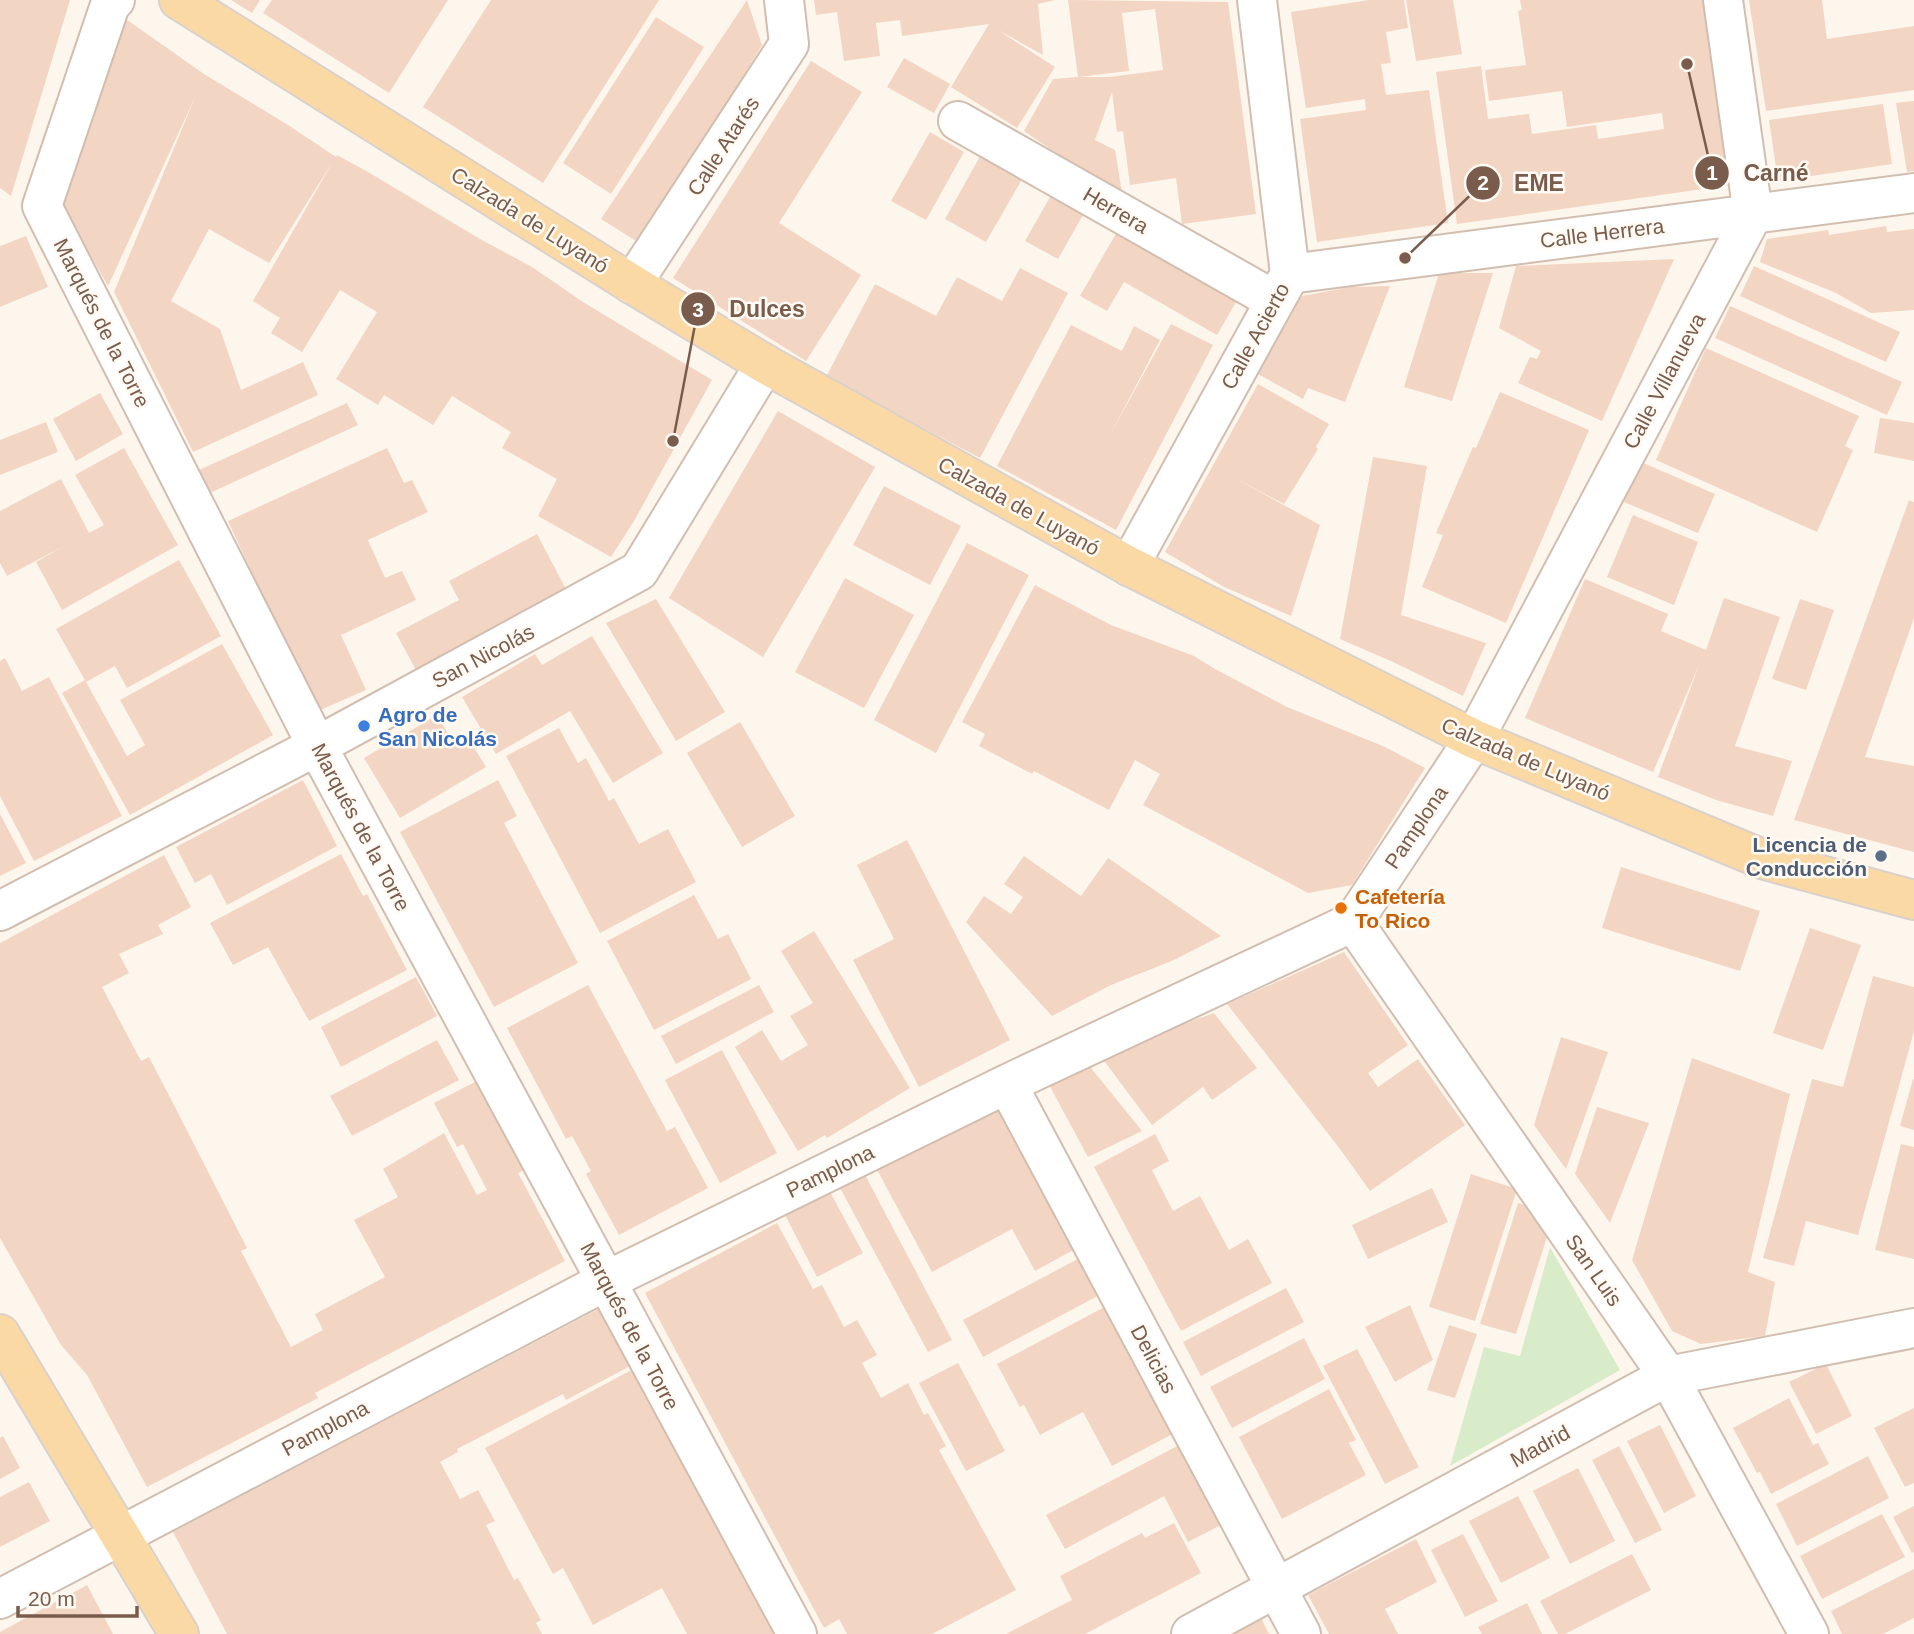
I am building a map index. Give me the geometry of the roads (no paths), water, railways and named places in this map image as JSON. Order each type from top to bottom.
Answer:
[{"type":"main road","name":"Calzada de Luyanó","points":[[179,0],[632,284],[765,364],[1129,566],[1474,740],[1765,860],[1914,900]]},
{"type":"main road","points":[[0,1334],[179,1634]]},
{"type":"street","name":"Marqués de la Torre","points":[[115,0],[110,5],[42,206],[317,746],[797,1634]]},
{"type":"street","name":"Calle Atarés","points":[[632,284],[789,44],[784,0]]},
{"type":"street","name":"Calle Acierto","points":[[1129,566],[1282,287],[1256,0]]},
{"type":"street","points":[[1723,0],[1753,214]]},
{"type":"street","name":"Herrera","points":[[958,121],[1282,287]]},
{"type":"street","name":"Calle Herrera","points":[[1282,287],[1753,214],[1914,193]]},
{"type":"street","name":"Calle Villanueva","points":[[1474,740],[1753,214]]},
{"type":"street","name":"San Nicolás","points":[[0,911],[317,746],[639,571],[765,364]]},
{"type":"street","name":"Pamplona","points":[[0,1599],[606,1281],[1007,1084],[1353,922],[1474,740]]},
{"type":"street","name":"San Luis","points":[[1353,922],[1668,1376],[1808,1634]]},
{"type":"street","name":"Delicias","points":[[1007,1084],[1300,1634]]},
{"type":"street","name":"Madrid","points":[[1191,1634],[1668,1376],[1914,1328]]},
{"type":"place","name":"Carné","points":[[1687,64]]},
{"type":"place","name":"EME","points":[[1405,258]]},
{"type":"place","name":"Dulces","points":[[673,441]]},
{"type":"place","name":"Agro de San Nicolás","points":[[364,726]]},
{"type":"place","name":"Licencia de Conducción","points":[[1881,856]]},
{"type":"place","name":"Cafetería To Rico","points":[[1341,908]]}]
